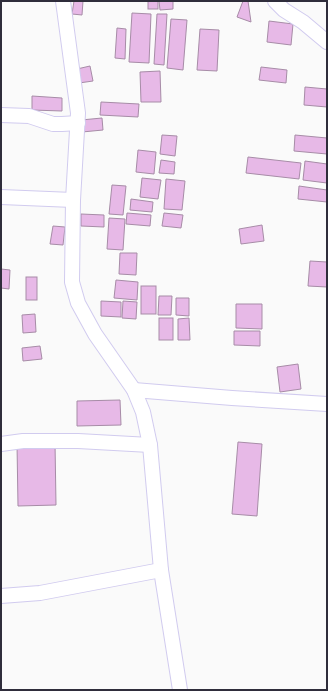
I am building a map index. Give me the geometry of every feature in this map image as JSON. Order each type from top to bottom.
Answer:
[{"type":"street","points":[[63,1],[78,113],[73,200],[72,282],[78,303],[95,334],[134,390],[143,412],[150,445],[161,570],[180,690]]},
{"type":"street","points":[[275,1],[284,10],[303,22],[327,42]]},
{"type":"street","points":[[1,115],[29,116],[53,124],[78,123]]},
{"type":"street","points":[[1,197],[73,200]]},
{"type":"street","points":[[134,390],[327,404]]},
{"type":"street","points":[[1,444],[23,441],[62,441],[150,445]]},
{"type":"street","points":[[1,596],[40,593],[161,570]]},
{"type":"building","points":[[74,1],[83,1],[82,15],[72,14]]},
{"type":"building","points":[[148,1],[158,1],[158,9],[148,9]]},
{"type":"building","points":[[159,1],[173,1],[173,9],[160,10]]},
{"type":"building","points":[[243,1],[248,1],[251,22],[237,17]]},
{"type":"building","points":[[132,13],[151,14],[149,63],[129,62]]},
{"type":"building","points":[[157,14],[167,14],[164,65],[154,64]]},
{"type":"building","points":[[171,19],[187,20],[183,70],[167,68]]},
{"type":"building","points":[[269,21],[293,24],[291,45],[267,42]]},
{"type":"building","points":[[117,28],[126,29],[125,59],[115,58]]},
{"type":"building","points":[[200,29],[219,30],[217,71],[197,70]]},
{"type":"building","points":[[90,66],[93,81],[79,83],[77,69]]},
{"type":"building","points":[[261,67],[287,70],[286,83],[259,80]]},
{"type":"building","points":[[160,71],[161,102],[141,102],[140,72]]},
{"type":"building","points":[[305,87],[327,89],[327,107],[304,105]]},
{"type":"building","points":[[32,96],[62,98],[62,111],[32,110]]},
{"type":"building","points":[[101,102],[139,104],[138,117],[100,115]]},
{"type":"building","points":[[102,118],[103,130],[82,132],[81,120]]},
{"type":"building","points":[[162,135],[177,136],[175,156],[160,154]]},
{"type":"building","points":[[295,135],[327,138],[327,154],[294,151]]},
{"type":"building","points":[[138,150],[156,152],[154,174],[136,172]]},
{"type":"building","points":[[248,157],[301,163],[299,179],[246,173]]},
{"type":"building","points":[[161,160],[175,162],[174,174],[159,173]]},
{"type":"building","points":[[305,161],[327,164],[327,183],[303,180]]},
{"type":"building","points":[[142,178],[161,180],[158,199],[140,197]]},
{"type":"building","points":[[166,179],[185,181],[182,210],[164,209]]},
{"type":"building","points":[[112,185],[126,186],[123,215],[109,214]]},
{"type":"building","points":[[299,186],[327,190],[327,202],[298,199]]},
{"type":"building","points":[[131,199],[153,202],[152,212],[130,210]]},
{"type":"building","points":[[127,213],[151,215],[150,226],[126,224]]},
{"type":"building","points":[[164,213],[183,215],[181,228],[162,226]]},
{"type":"building","points":[[81,214],[104,215],[104,227],[81,226]]},
{"type":"building","points":[[109,218],[125,219],[123,250],[107,249]]},
{"type":"building","points":[[262,225],[264,241],[241,244],[239,229]]},
{"type":"building","points":[[53,226],[65,227],[63,245],[50,244]]},
{"type":"building","points":[[120,253],[137,253],[136,275],[119,274]]},
{"type":"building","points":[[310,261],[327,262],[327,287],[308,286]]},
{"type":"building","points":[[1,269],[10,270],[9,289],[1,288]]},
{"type":"building","points":[[26,277],[37,277],[37,300],[26,300]]},
{"type":"building","points":[[116,280],[138,282],[137,300],[114,298]]},
{"type":"building","points":[[141,286],[156,286],[156,314],[141,314]]},
{"type":"building","points":[[159,296],[172,296],[171,315],[158,315]]},
{"type":"building","points":[[176,298],[189,298],[189,316],[176,315]]},
{"type":"building","points":[[101,301],[121,302],[121,317],[101,316]]},
{"type":"building","points":[[123,301],[137,302],[136,319],[122,318]]},
{"type":"building","points":[[236,304],[262,304],[262,329],[236,328]]},
{"type":"building","points":[[35,314],[36,332],[23,333],[22,315]]},
{"type":"building","points":[[159,318],[173,318],[173,340],[159,340]]},
{"type":"building","points":[[189,318],[190,340],[178,340],[178,319]]},
{"type":"building","points":[[234,331],[260,331],[260,346],[234,345]]},
{"type":"building","points":[[40,346],[42,359],[23,361],[22,348]]},
{"type":"building","points":[[298,364],[301,389],[280,392],[277,367]]},
{"type":"building","points":[[120,400],[121,425],[77,426],[77,401]]},
{"type":"building","points":[[238,442],[262,444],[257,516],[232,514]]},
{"type":"building","points":[[55,443],[56,505],[18,506],[17,444]]}]
